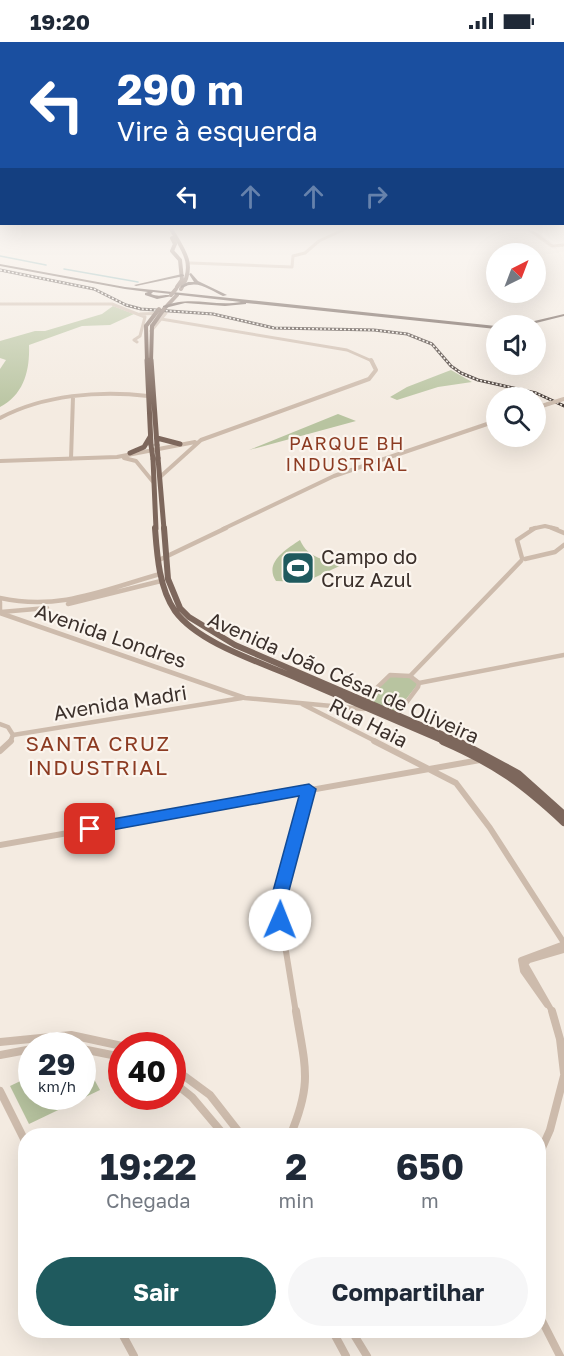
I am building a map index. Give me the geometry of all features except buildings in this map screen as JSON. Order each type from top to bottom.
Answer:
[{"type":"highway","points":[[131,290],[162,307],[204,301],[233,305],[247,302],[268,303]]},
{"type":"highway","points":[[138,290],[192,292],[486,326]]},
{"type":"highway","points":[[150,290],[486,326]]},
{"type":"highway","points":[[151,290],[156,291]]},
{"type":"highway","points":[[192,292],[207,290]]},
{"type":"highway","points":[[217,290],[237,298]]},
{"type":"highway","points":[[156,291],[147,294],[159,299],[173,295],[173,300],[177,302],[210,300],[231,305],[237,303],[229,299]]},
{"type":"highway","points":[[546,320],[564,316]]},
{"type":"highway","points":[[546,321],[564,316]]},
{"type":"main road","points":[[150,328],[162,307],[177,290]]},
{"type":"main road","name":"Avenida João César de Oliveira","points":[[150,328],[145,343],[148,396],[154,436]]},
{"type":"main road","name":"Avenida João César de Oliveira","points":[[150,328],[154,446],[163,557],[168,579],[180,608],[202,627],[235,645],[362,702],[456,739],[518,774],[564,815]]},
{"type":"main road","points":[[137,342],[145,343]]},
{"type":"main road","points":[[130,453],[144,447],[154,436],[185,446]]},
{"type":"main road","name":"Avenida João César de Oliveira","points":[[155,458],[162,468],[158,481]]},
{"type":"main road","name":"Avenida João César de Oliveira","points":[[163,557],[160,577],[173,610],[197,631],[231,650],[362,702],[372,709],[395,716],[485,759],[524,785],[564,822]]},
{"type":"street","points":[[0,304],[112,304],[140,314],[146,319],[140,336],[134,340],[137,342]]},
{"type":"street","points":[[140,314],[166,313],[150,328]]},
{"type":"street","points":[[0,462],[117,457],[185,446],[326,396],[369,379],[375,373],[375,366],[371,360],[354,352],[161,319]]},
{"type":"street","points":[[294,344],[301,342]]},
{"type":"street","points":[[139,395],[148,388]]},
{"type":"street","points":[[311,395],[326,396]]},
{"type":"street","points":[[0,418],[26,405],[73,398],[148,396]]},
{"type":"street","points":[[71,459],[73,398]]},
{"type":"street","points":[[546,405],[564,399]]},
{"type":"street","points":[[237,422],[251,423]]},
{"type":"street","points":[[163,557],[334,476],[486,424]]},
{"type":"street","points":[[104,457],[154,446],[185,446],[203,439]]},
{"type":"street","points":[[136,461],[139,453],[154,446]]},
{"type":"street","points":[[162,468],[183,453],[185,446]]},
{"type":"street","points":[[174,447],[182,448],[183,453]]},
{"type":"street","points":[[117,457],[136,461],[158,481]]},
{"type":"street","points":[[522,561],[517,540],[529,529],[547,526],[564,532]]},
{"type":"street","points":[[410,676],[522,561],[555,552],[564,545]]},
{"type":"street","points":[[160,577],[55,607],[0,613],[0,600],[27,604],[59,603],[160,577]]},
{"type":"street","name":"Avenida Londres","points":[[0,613],[246,697],[372,709]]},
{"type":"street","points":[[346,707],[362,702],[390,675],[410,676],[419,683],[564,656]]},
{"type":"street","points":[[395,716],[419,683]]},
{"type":"street","name":"Avenida Londres","points":[[212,685],[238,695]]},
{"type":"street","points":[[238,695],[246,697]]},
{"type":"street","name":"Avenida Madri","points":[[232,699],[238,695]]},
{"type":"street","name":"Avenida Madri","points":[[13,735],[246,697]]},
{"type":"street","name":"Rua Haia","points":[[297,702],[428,768],[459,787],[533,892],[564,944]]},
{"type":"street","points":[[0,724],[8,727],[13,735],[10,744],[0,751]]},
{"type":"street","points":[[0,845],[485,759]]},
{"type":"street","points":[[293,1128],[303,1105],[307,1077],[278,902],[309,789]]},
{"type":"street","points":[[554,1017],[520,963],[526,956],[564,944]]},
{"type":"street","points":[[546,1139],[564,1075],[554,1017],[546,997],[529,974],[525,964],[529,960],[564,950]]},
{"type":"street","points":[[0,1042],[18,1039]]},
{"type":"street","points":[[2,1055],[18,1052]]},
{"type":"street","points":[[186,1077],[210,1095],[236,1128]]},
{"type":"street","points":[[0,1091],[18,1128]]},
{"type":"street","points":[[186,1092],[218,1128]]},
{"type":"street","points":[[546,1329],[560,1356]]},
{"type":"street","points":[[124,1338],[134,1356]]},
{"type":"street","points":[[336,1338],[346,1356]]},
{"type":"street","points":[[356,1338],[367,1356]]},
{"type":"green space","points":[[113,306],[134,314],[110,325],[82,326],[29,345],[24,381],[15,396],[0,407],[0,369],[6,360],[0,358],[0,341],[35,331],[45,331],[102,314]]},
{"type":"green space","points":[[451,370],[472,382],[438,387],[397,400],[390,397],[407,387]]},
{"type":"green space","points":[[338,414],[356,421],[249,450]]},
{"type":"green space","points":[[300,540],[313,555],[344,564],[305,582],[276,581],[273,574],[274,563]]},
{"type":"green space","points":[[390,676],[408,676],[418,684],[396,712],[366,700]]},
{"type":"green space","points":[[18,1082],[18,1102],[10,1086]]},
{"type":"green space","points":[[22,1110],[58,1110],[29,1124]]},
{"type":"railway","points":[[97,290],[126,305],[141,309],[213,314],[274,328],[374,330],[407,334],[432,344],[451,366],[461,373],[478,380],[536,393],[564,406]]},
{"type":"place","name":"Campo do Cruz Azul","points":[[298,568]]},
{"type":"district","name":"PARQUE BH INDUSTRIAL","points":[[347,453]]},
{"type":"district","name":"SANTA CRUZ INDUSTRIAL","points":[[98,755]]},
{"type":"route","points":[[90,829],[309,789],[278,902],[280,920]]}]
